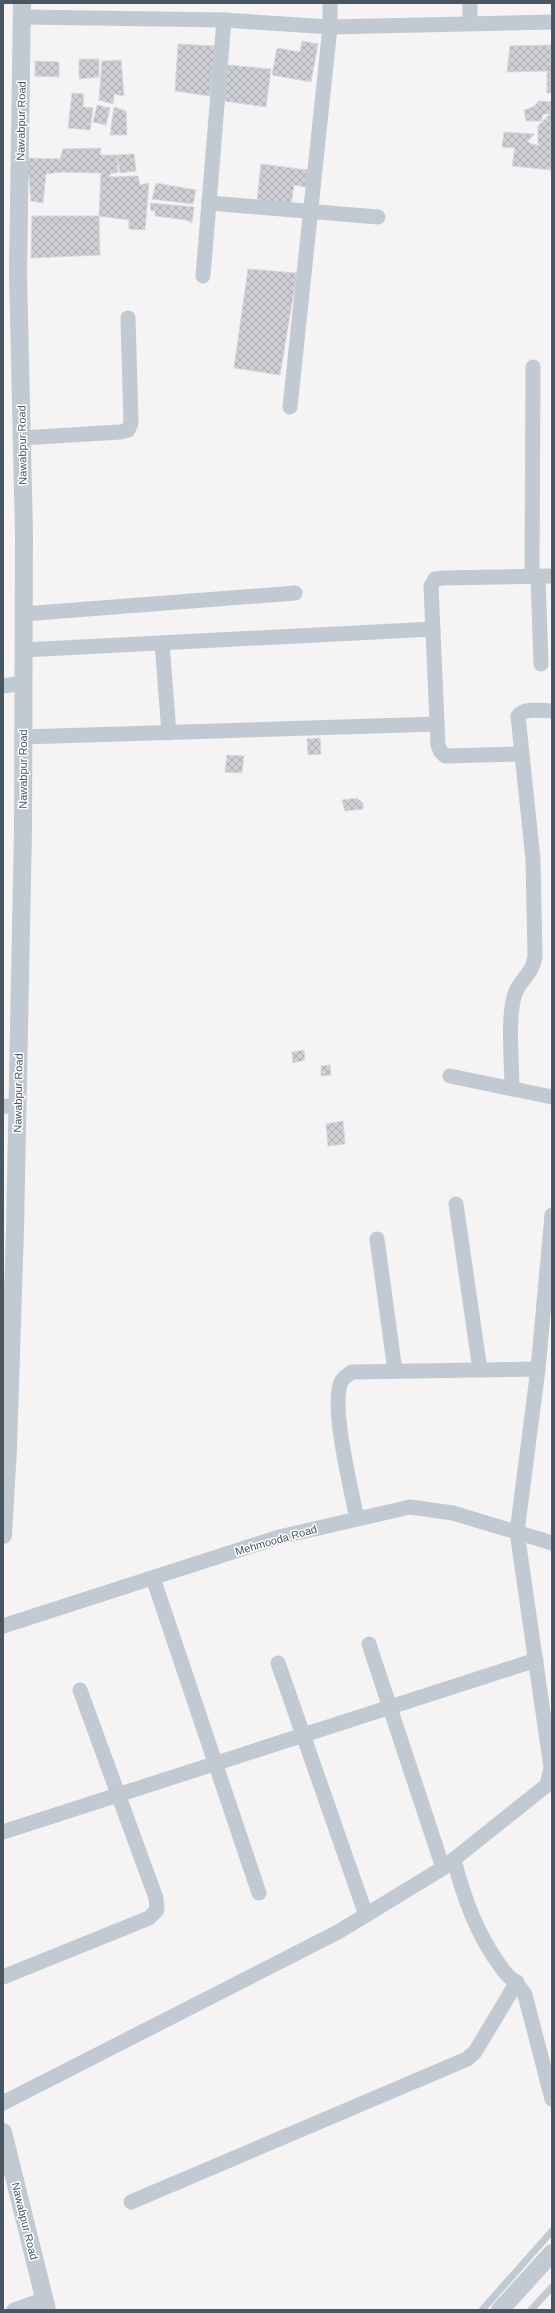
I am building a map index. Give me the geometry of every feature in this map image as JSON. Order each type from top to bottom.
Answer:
[{"type":"street","points":[[290,407],[330,27],[330,3]]},
{"type":"street","points":[[470,3],[470,22]]},
{"type":"street","points":[[22,10],[330,27],[470,22],[552,22]]},
{"type":"street","name":"Nawabpur Road","points":[[3,1535],[8,1448],[7,1326],[10,1107],[23,737],[24,650],[22,438],[18,272],[22,10]]},
{"type":"street","points":[[203,276],[224,20]]},
{"type":"street","points":[[209,203],[378,217]]},
{"type":"street","points":[[22,438],[120,432],[128,430],[131,423],[128,318]]},
{"type":"street","points":[[533,367],[541,577],[541,664]]},
{"type":"street","points":[[521,754],[445,756],[438,745],[431,586],[435,579],[541,577]]},
{"type":"street","points":[[23,614],[295,593]]},
{"type":"street","points":[[24,650],[433,629]]},
{"type":"street","points":[[162,644],[169,733]]},
{"type":"street","points":[[3,686],[23,683]]},
{"type":"street","points":[[512,1089],[512,1023],[514,995],[517,987],[531,971],[535,957],[533,859],[517,724],[519,714],[531,710],[552,711]]},
{"type":"street","points":[[23,737],[437,724]]},
{"type":"street","points":[[450,1076],[552,1097]]},
{"type":"street","points":[[456,1204],[480,1370]]},
{"type":"street","points":[[3,2103],[338,1932],[448,1864],[547,1785],[551,1768],[517,1532],[538,1369],[551,1249],[552,1215]]},
{"type":"street","points":[[377,1239],[395,1371]]},
{"type":"street","points":[[357,1519],[341,1437],[338,1398],[340,1384],[345,1376],[352,1372],[538,1369]]},
{"type":"street","name":"Mehmooda Road","points":[[3,1626],[279,1538],[410,1507],[454,1513],[552,1543]]},
{"type":"street","points":[[153,1578],[259,1893]]},
{"type":"street","points":[[369,1644],[390,1707],[448,1864],[475,1922],[502,1969],[518,1982],[525,1995],[552,2099]]},
{"type":"street","points":[[3,1832],[536,1660]]},
{"type":"street","points":[[278,1663],[366,1915]]},
{"type":"street","points":[[3,1977],[149,1918],[157,1910],[156,1898],[80,1690]]},
{"type":"street","points":[[131,2202],[467,2059],[475,2052],[518,1982]]},
{"type":"street","name":"Nawabpur Road","points":[[3,2132],[46,2304]]},
{"type":"street","points":[[500,2310],[552,2253]]},
{"type":"street","points":[[14,2310],[46,2304]]},
{"type":"lane","points":[[482,2310],[552,2231]]},
{"type":"lane","points":[[531,2310],[552,2287]]},
{"type":"building","points":[[302,41],[318,44],[311,82],[272,75],[277,48],[300,52]]},
{"type":"building","points":[[178,44],[215,46],[210,96],[175,91]]},
{"type":"building","points":[[552,45],[552,93],[547,93],[547,71],[507,72],[510,46]]},
{"type":"building","points":[[79,59],[99,59],[99,77],[79,79]]},
{"type":"building","points":[[121,60],[124,96],[114,94],[113,104],[99,100],[102,61]]},
{"type":"building","points":[[35,61],[59,62],[59,77],[35,76]]},
{"type":"building","points":[[228,65],[271,69],[266,107],[224,101]]},
{"type":"building","points":[[72,93],[84,94],[83,107],[93,108],[90,130],[68,128]]},
{"type":"building","points":[[539,101],[552,102],[552,170],[512,166],[515,148],[502,147],[504,132],[535,134],[527,142],[538,146],[538,126],[550,114],[543,114],[541,121],[526,121],[524,110],[533,107]]},
{"type":"building","points":[[97,105],[110,108],[106,125],[93,122]]},
{"type":"building","points":[[114,107],[126,111],[127,135],[110,135]]},
{"type":"building","points":[[101,148],[100,155],[117,155],[118,172],[110,174],[110,177],[138,176],[140,185],[149,183],[145,230],[129,229],[129,220],[99,216],[101,173],[61,172],[46,174],[43,203],[31,201],[29,177],[26,178],[28,158],[60,159],[63,149]]},
{"type":"building","points":[[134,154],[136,171],[120,173],[117,155]]},
{"type":"building","points":[[261,164],[308,170],[306,187],[294,185],[291,205],[257,201]]},
{"type":"building","points":[[156,183],[196,190],[193,204],[152,199]]},
{"type":"building","points":[[150,203],[194,207],[192,223],[187,220],[155,216],[155,210],[151,211]]},
{"type":"building","points":[[32,216],[99,216],[100,255],[31,258]]},
{"type":"building","points":[[248,269],[297,273],[280,375],[234,368]]},
{"type":"building","points":[[320,738],[321,754],[308,755],[307,739]]},
{"type":"building","points":[[227,755],[244,756],[242,773],[225,772]]},
{"type":"building","points":[[357,798],[363,803],[363,809],[345,811],[342,800]]},
{"type":"building","points":[[304,1050],[305,1060],[293,1063],[292,1052]]},
{"type":"building","points":[[330,1065],[331,1075],[321,1076],[321,1066]]},
{"type":"building","points":[[343,1121],[345,1144],[328,1146],[326,1124]]}]
